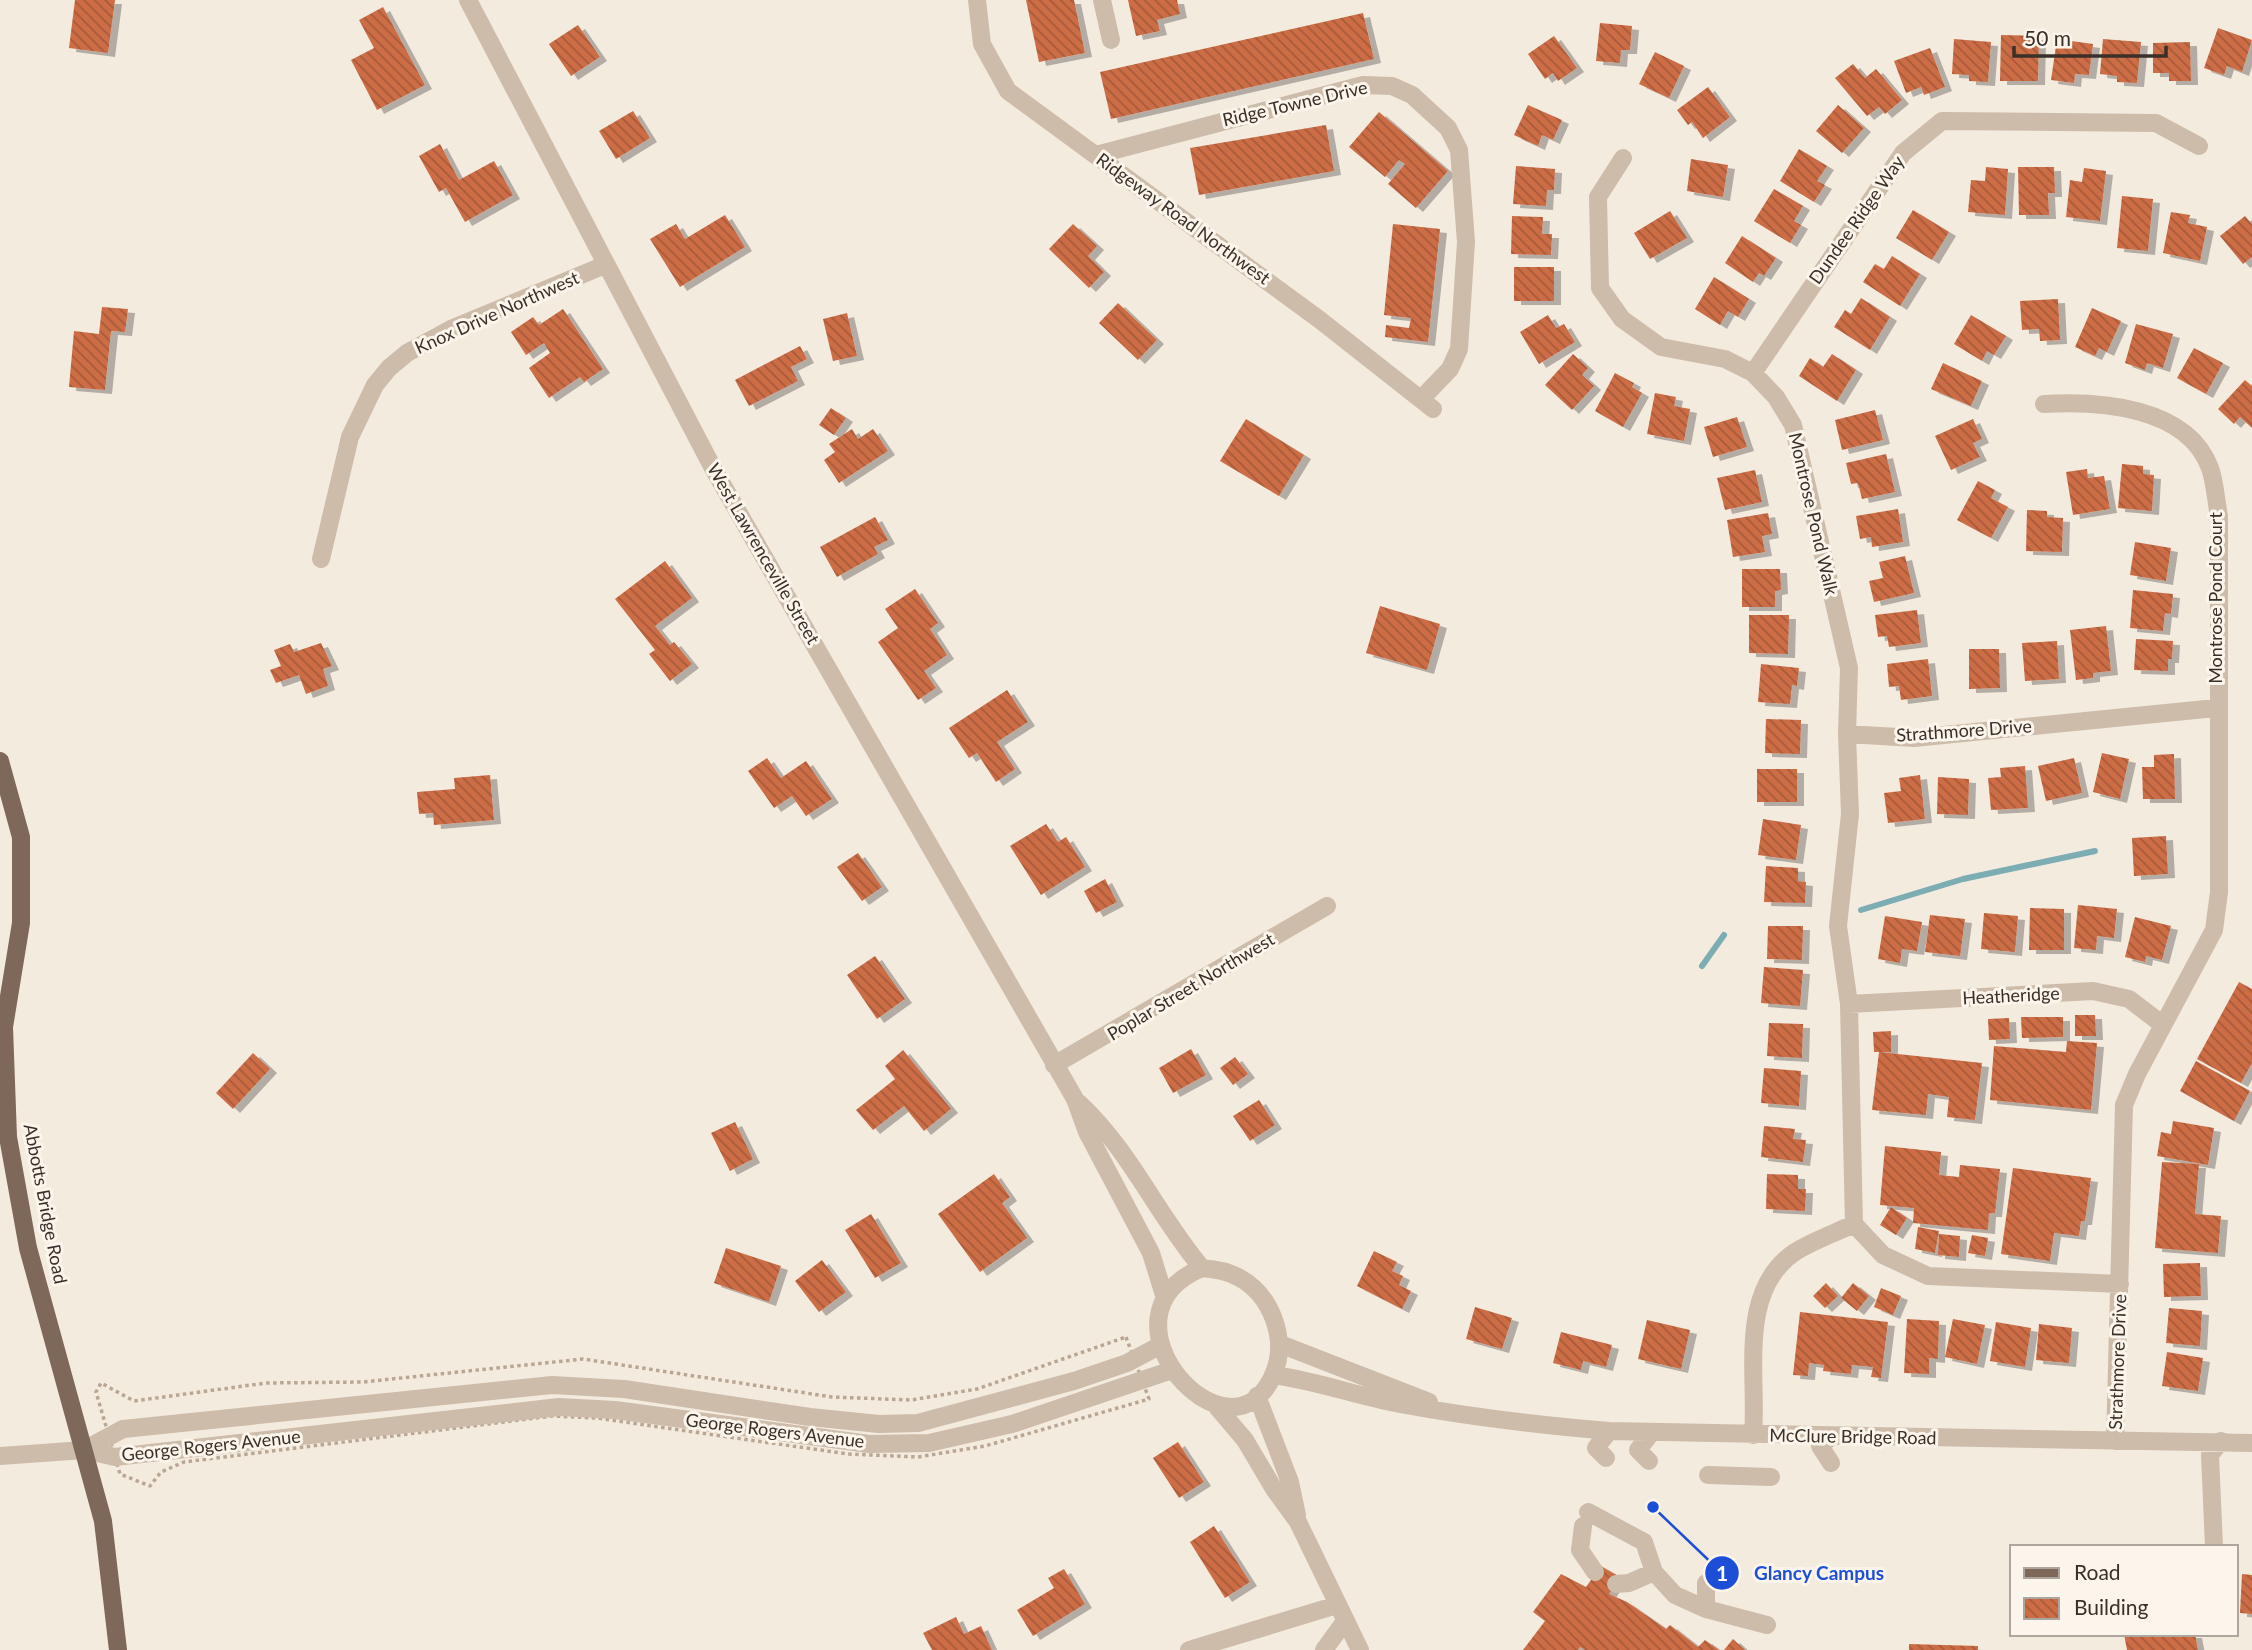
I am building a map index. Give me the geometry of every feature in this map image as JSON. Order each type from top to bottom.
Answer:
[{"type":"main road","name":"Abbotts Bridge Road","points":[[0,761],[21,837],[21,923],[4,1027],[8,1137],[28,1248],[103,1521],[118,1650]]},
{"type":"street","name":"West Lawrenceville Street","points":[[468,0],[715,470],[1075,1100],[1087,1132],[1151,1253],[1164,1295]]},
{"type":"street","name":"Ridgeway Road Northwest","points":[[977,0],[982,44],[1008,91],[1427,404]]},
{"type":"street","points":[[1102,0],[1111,40]]},
{"type":"street","name":"Ridge Towne Drive","points":[[1096,155],[1363,85],[1392,86],[1412,95],[1448,128],[1460,150],[1466,242],[1459,349],[1450,369],[1427,404]]},
{"type":"street","name":"Dundee Ridge Way","points":[[1753,373],[1903,153],[1942,121],[2156,123],[2199,146]]},
{"type":"street","name":"Montrose Pond Walk","points":[[1623,158],[1598,197],[1600,288],[1622,319],[1661,347],[1725,359],[1753,373],[1776,397],[1793,425],[1849,668],[1847,734]]},
{"type":"street","name":"Knox Drive Northwest","points":[[321,559],[350,437],[375,385],[389,368],[407,353],[453,328],[605,265]]},
{"type":"street","name":"Montrose Pond Court","points":[[2044,404],[2091,401],[2142,411],[2188,435],[2210,467],[2219,516],[2216,708]]},
{"type":"street","name":"Strathmore Drive","points":[[1847,734],[1914,737],[2216,708],[2218,892],[2214,930],[2124,1105],[2120,1160],[2120,1284],[2115,1441]]},
{"type":"street","points":[[1753,1435],[1754,1328],[1766,1283],[1794,1253],[1854,1224],[1849,1004],[1838,926],[1850,814],[1847,734]]},
{"type":"street","name":"Poplar Street Northwest","points":[[1054,1065],[1327,906]]},
{"type":"street","name":"Heatheridge","points":[[1849,1004],[2092,991],[2129,999],[2163,1026]]},
{"type":"street","name":"West Lawrenceville Street","points":[[1075,1100],[1100,1123],[1177,1239],[1202,1268]]},
{"type":"street","name":"Strathmore Drive","points":[[1854,1224],[1883,1255],[1928,1276],[2120,1284]]},
{"type":"street","points":[[1217,1407],[1242,1405],[1257,1396],[1273,1375],[1280,1344],[1272,1314],[1255,1290],[1239,1277],[1202,1268],[1183,1276],[1164,1295],[1159,1319],[1161,1345],[1172,1370],[1194,1394],[1217,1407],[1245,1440],[1274,1489],[1298,1522],[1360,1650]]},
{"type":"street","name":"McClure Bridge Road","points":[[1280,1344],[1455,1412]]},
{"type":"street","name":"George Rogers Avenue","points":[[84,1450],[123,1429],[552,1385],[624,1389],[866,1423],[918,1423],[1074,1381],[1128,1363],[1161,1345]]},
{"type":"street","name":"George Rogers Avenue","points":[[84,1450],[115,1457],[559,1407],[615,1410],[869,1444],[929,1443],[1012,1424],[1172,1370]]},
{"type":"street","name":"McClure Bridge Road","points":[[1273,1375],[1313,1381],[1398,1404],[1609,1431],[2252,1443]]},
{"type":"street","points":[[1257,1396],[1290,1482],[1298,1522]]},
{"type":"street","points":[[1606,1458],[1596,1448],[1609,1431]]},
{"type":"street","points":[[1648,1461],[1638,1450],[1651,1433]]},
{"type":"street","points":[[1831,1462],[1820,1446],[1832,1437]]},
{"type":"street","points":[[2214,1545],[2210,1455],[2221,1441]]},
{"type":"street","points":[[0,1456],[84,1450]]},
{"type":"street","points":[[1708,1475],[1771,1477]]},
{"type":"street","points":[[1595,1572],[1580,1550],[1585,1519],[1644,1542],[1654,1572],[1675,1595],[1706,1609],[1767,1625]]},
{"type":"street","points":[[1616,1584],[1629,1583],[1654,1572]]},
{"type":"street","points":[[1706,1583],[1706,1609]]},
{"type":"street","points":[[1189,1650],[1337,1605]]},
{"type":"street","points":[[1324,1650],[1345,1621]]},
{"type":"building","points":[[75,0],[115,0],[108,53],[69,48]]},
{"type":"building","points":[[1026,0],[1074,0],[1085,53],[1039,62]]},
{"type":"building","points":[[1128,0],[1177,0],[1180,14],[1157,20],[1160,31],[1136,36]]},
{"type":"building","points":[[383,7],[425,85],[377,110],[351,60],[374,48],[359,20]]},
{"type":"building","points":[[1363,13],[1374,59],[1111,119],[1100,72]]},
{"type":"building","points":[[1600,23],[1632,26],[1630,50],[1621,50],[1620,63],[1596,61]]},
{"type":"building","points":[[578,25],[600,57],[571,76],[549,44]]},
{"type":"building","points":[[2218,28],[2252,40],[2242,72],[2227,66],[2224,75],[2204,68]]},
{"type":"building","points":[[2001,35],[2039,36],[2038,81],[2000,81]]},
{"type":"building","points":[[1554,36],[1577,68],[1558,81],[1553,73],[1545,79],[1528,54]]},
{"type":"building","points":[[1954,39],[1991,42],[1988,82],[1969,81],[1969,75],[1952,74]]},
{"type":"building","points":[[2057,39],[2093,44],[2089,75],[2075,74],[2074,83],[2051,80]]},
{"type":"building","points":[[2103,39],[2141,42],[2137,83],[2117,82],[2117,76],[2100,74]]},
{"type":"building","points":[[2190,42],[2191,81],[2169,81],[2169,73],[2153,73],[2153,43]]},
{"type":"building","points":[[1930,48],[1945,87],[1924,95],[1921,87],[1906,93],[1894,61]]},
{"type":"building","points":[[1655,52],[1684,66],[1669,98],[1639,84]]},
{"type":"building","points":[[1853,64],[1865,78],[1876,69],[1902,100],[1885,114],[1879,107],[1867,116],[1835,78]]},
{"type":"building","points":[[1708,87],[1730,117],[1703,138],[1692,122],[1688,125],[1677,110]]},
{"type":"building","points":[[1528,105],[1562,120],[1553,140],[1542,135],[1538,146],[1514,135]]},
{"type":"building","points":[[1838,105],[1864,128],[1842,153],[1816,131]]},
{"type":"building","points":[[633,111],[650,138],[616,159],[599,131]]},
{"type":"building","points":[[1379,112],[1448,171],[1416,208],[1388,184],[1405,164],[1399,160],[1385,177],[1349,147]]},
{"type":"building","points":[[1326,125],[1334,171],[1199,195],[1190,148]]},
{"type":"building","points":[[440,144],[459,180],[494,161],[513,195],[465,222],[446,188],[439,192],[419,156]]},
{"type":"building","points":[[1799,149],[1827,166],[1817,181],[1825,185],[1814,202],[1780,181]]},
{"type":"building","points":[[1691,159],[1728,165],[1723,197],[1687,191]]},
{"type":"building","points":[[1516,166],[1555,169],[1554,190],[1547,190],[1546,206],[1513,204]]},
{"type":"building","points":[[1986,167],[2008,169],[2005,215],[1968,212],[1971,180],[1985,181]]},
{"type":"building","points":[[2018,167],[2054,167],[2055,193],[2048,193],[2049,215],[2019,215]]},
{"type":"building","points":[[2084,168],[2106,171],[2100,221],[2066,217],[2070,180],[2082,182]]},
{"type":"building","points":[[1774,189],[1803,206],[1794,221],[1801,225],[1790,243],[1754,221]]},
{"type":"building","points":[[2122,196],[2153,199],[2148,251],[2117,248]]},
{"type":"building","points":[[1913,210],[1949,232],[1932,260],[1896,238]]},
{"type":"building","points":[[1670,211],[1687,238],[1650,259],[1634,233]]},
{"type":"building","points":[[2171,212],[2190,215],[2188,223],[2207,227],[2200,261],[2163,253]]},
{"type":"building","points":[[725,215],[745,247],[680,287],[650,239],[676,224],[685,239]]},
{"type":"building","points":[[1512,216],[1543,217],[1542,234],[1552,234],[1551,255],[1511,254]]},
{"type":"building","points":[[2245,216],[2252,224],[2252,257],[2243,264],[2220,236]]},
{"type":"building","points":[[1073,224],[1097,246],[1088,256],[1104,272],[1089,288],[1049,249]]},
{"type":"building","points":[[1393,224],[1440,229],[1428,342],[1385,337],[1386,325],[1409,328],[1411,318],[1384,315]]},
{"type":"building","points":[[1742,236],[1776,258],[1764,276],[1759,273],[1753,282],[1725,263]]},
{"type":"building","points":[[1892,256],[1920,274],[1900,306],[1863,282],[1875,264],[1884,269]]},
{"type":"building","points":[[1514,267],[1554,267],[1554,301],[1514,301]]},
{"type":"building","points":[[1714,277],[1749,299],[1738,317],[1728,311],[1720,325],[1695,309]]},
{"type":"building","points":[[1861,298],[1890,317],[1870,350],[1834,327],[1845,310],[1851,314]]},
{"type":"building","points":[[2058,299],[2060,340],[2040,341],[2039,329],[2022,330],[2020,301]]},
{"type":"building","points":[[1118,303],[1157,340],[1138,360],[1099,323]]},
{"type":"building","points":[[102,307],[128,309],[125,332],[111,331],[105,390],[69,387],[74,331],[99,334]]},
{"type":"building","points":[[2092,308],[2121,321],[2107,352],[2099,348],[2095,356],[2075,347]]},
{"type":"building","points":[[563,309],[603,369],[584,382],[580,377],[549,398],[529,368],[550,353],[544,343],[526,355],[511,332],[533,317],[539,325]]},
{"type":"building","points":[[847,313],[857,356],[833,361],[823,319]]},
{"type":"building","points":[[1548,315],[1556,328],[1564,324],[1575,342],[1539,364],[1520,332]]},
{"type":"building","points":[[1971,315],[2006,336],[1994,355],[1987,351],[1982,361],[1954,344]]},
{"type":"building","points":[[2136,324],[2173,334],[2163,368],[2147,363],[2145,370],[2125,363]]},
{"type":"building","points":[[800,346],[807,359],[791,367],[798,381],[749,406],[735,380]]},
{"type":"building","points":[[2194,348],[2223,363],[2206,394],[2177,378]]},
{"type":"building","points":[[1573,354],[1588,368],[1582,375],[1594,386],[1572,410],[1545,385]]},
{"type":"building","points":[[1832,354],[1856,370],[1837,401],[1799,376],[1810,358],[1823,367]]},
{"type":"building","points":[[1943,363],[1982,381],[1971,406],[1931,389]]},
{"type":"building","points":[[1615,373],[1634,383],[1632,387],[1642,393],[1623,427],[1595,411]]},
{"type":"building","points":[[2245,380],[2252,386],[2252,428],[2240,417],[2234,424],[2218,409]]},
{"type":"building","points":[[1655,393],[1676,397],[1674,406],[1690,409],[1684,441],[1647,434]]},
{"type":"building","points":[[831,408],[846,418],[834,435],[819,425]]},
{"type":"building","points":[[1875,410],[1883,440],[1842,450],[1835,420]]},
{"type":"building","points":[[1737,417],[1747,447],[1713,457],[1704,427]]},
{"type":"building","points":[[1246,419],[1304,455],[1279,496],[1220,461]]},
{"type":"building","points":[[1973,419],[1982,439],[1973,443],[1980,457],[1951,470],[1935,436]]},
{"type":"building","points":[[852,429],[858,439],[873,429],[888,451],[839,483],[824,460],[835,452],[829,444]]},
{"type":"building","points":[[1886,454],[1895,492],[1862,499],[1858,483],[1851,484],[1846,463]]},
{"type":"building","points":[[2122,464],[2143,466],[2143,474],[2154,475],[2152,511],[2118,508]]},
{"type":"building","points":[[2087,469],[2088,478],[2104,476],[2110,509],[2073,515],[2066,472]]},
{"type":"building","points":[[1755,470],[1762,502],[1725,510],[1717,478]]},
{"type":"building","points":[[1978,481],[1995,490],[1991,498],[2008,507],[1991,538],[1957,520]]},
{"type":"building","points":[[1898,509],[1903,542],[1872,547],[1871,537],[1860,539],[1856,516]]},
{"type":"building","points":[[2027,510],[2047,511],[2047,517],[2063,518],[2062,552],[2026,551]]},
{"type":"building","points":[[1768,513],[1772,534],[1762,536],[1765,552],[1733,557],[1727,520]]},
{"type":"building","points":[[875,517],[888,540],[874,547],[878,554],[837,577],[820,547]]},
{"type":"building","points":[[2135,542],[2171,548],[2166,581],[2130,575]]},
{"type":"building","points":[[1905,556],[1914,593],[1874,602],[1869,581],[1883,578],[1879,562]]},
{"type":"building","points":[[665,561],[692,598],[655,626],[670,645],[674,642],[692,664],[670,681],[649,654],[655,650],[615,599]]},
{"type":"building","points":[[1742,569],[1780,569],[1781,590],[1775,591],[1775,607],[1742,607]]},
{"type":"building","points":[[915,589],[938,623],[930,629],[947,655],[924,671],[936,688],[918,700],[878,642],[898,628],[885,609]]},
{"type":"building","points":[[2133,590],[2173,594],[2171,614],[2165,613],[2163,631],[2130,628]]},
{"type":"building","points":[[1380,606],[1440,624],[1427,670],[1366,653]]},
{"type":"building","points":[[1917,610],[1921,643],[1889,647],[1887,636],[1878,637],[1875,615]]},
{"type":"building","points":[[1749,615],[1789,615],[1788,654],[1749,653]]},
{"type":"building","points":[[2106,626],[2111,671],[2093,673],[2093,678],[2076,680],[2070,630]]},
{"type":"building","points":[[2136,639],[2173,641],[2168,671],[2134,670]]},
{"type":"building","points":[[2057,641],[2059,679],[2025,681],[2022,643]]},
{"type":"building","points":[[321,643],[332,666],[323,669],[328,686],[306,694],[299,675],[276,683],[270,670],[281,666],[274,650],[290,644],[294,652]]},
{"type":"building","points":[[1969,649],[1999,649],[2000,688],[1969,689]]},
{"type":"building","points":[[1928,659],[1932,696],[1901,700],[1899,686],[1889,687],[1887,664]]},
{"type":"building","points":[[1761,664],[1799,668],[1797,686],[1792,685],[1790,704],[1758,702]]},
{"type":"building","points":[[1007,690],[1028,722],[997,742],[1015,769],[996,782],[977,753],[969,758],[949,728]]},
{"type":"building","points":[[1766,719],[1801,720],[1800,754],[1765,753]]},
{"type":"building","points":[[2102,753],[2129,759],[2120,799],[2093,792]]},
{"type":"building","points":[[2174,754],[2175,799],[2143,799],[2142,767],[2154,767],[2154,755]]},
{"type":"building","points":[[767,758],[781,778],[806,761],[832,799],[806,816],[792,796],[774,808],[748,771]]},
{"type":"building","points":[[2074,758],[2082,793],[2046,801],[2038,766]]},
{"type":"building","points":[[2025,766],[2028,808],[1991,810],[1988,778],[2001,777],[2000,768]]},
{"type":"building","points":[[1757,769],[1797,769],[1797,802],[1757,802]]},
{"type":"building","points":[[490,775],[494,820],[434,825],[433,813],[419,814],[417,792],[455,789],[454,778]]},
{"type":"building","points":[[1920,775],[1925,819],[1888,823],[1884,793],[1901,791],[1899,778]]},
{"type":"building","points":[[1938,777],[1969,779],[1968,815],[1937,814]]},
{"type":"building","points":[[1763,819],[1801,825],[1796,860],[1758,855]]},
{"type":"building","points":[[1046,824],[1058,842],[1066,837],[1085,867],[1041,895],[1010,846]]},
{"type":"building","points":[[2166,836],[2168,874],[2134,876],[2132,838]]},
{"type":"building","points":[[858,853],[882,887],[862,901],[837,867]]},
{"type":"building","points":[[1766,866],[1798,868],[1798,881],[1806,882],[1805,903],[1764,902]]},
{"type":"building","points":[[1105,879],[1117,902],[1096,913],[1084,891]]},
{"type":"building","points":[[2078,905],[2117,909],[2114,938],[2097,936],[2096,950],[2074,948]]},
{"type":"building","points":[[2030,908],[2064,909],[2064,950],[2029,950]]},
{"type":"building","points":[[1984,913],[2018,916],[2015,952],[1981,949]]},
{"type":"building","points":[[1930,915],[1965,919],[1960,956],[1925,952]]},
{"type":"building","points":[[1885,916],[1922,922],[1917,951],[1902,949],[1900,963],[1878,959]]},
{"type":"building","points":[[2135,917],[2171,926],[2162,960],[2146,956],[2145,962],[2125,957]]},
{"type":"building","points":[[1768,926],[1803,926],[1802,960],[1767,959]]},
{"type":"building","points":[[875,956],[905,999],[877,1019],[847,975]]},
{"type":"building","points":[[1764,967],[1803,970],[1800,1006],[1761,1003]]},
{"type":"building","points":[[2239,982],[2252,989],[2252,1063],[2241,1083],[2197,1059]]},
{"type":"building","points":[[2075,1015],[2095,1015],[2096,1036],[2075,1036]]},
{"type":"building","points":[[2021,1017],[2063,1017],[2063,1037],[2022,1038]]},
{"type":"building","points":[[2009,1018],[2010,1039],[1989,1040],[1988,1019]]},
{"type":"building","points":[[1769,1023],[1803,1024],[1802,1058],[1767,1056]]},
{"type":"building","points":[[1891,1031],[1891,1052],[1874,1052],[1873,1032]]},
{"type":"building","points":[[2067,1041],[2097,1043],[2091,1110],[1990,1100],[1994,1046],[2066,1052]]},
{"type":"building","points":[[1191,1049],[1206,1075],[1173,1093],[1159,1068]]},
{"type":"building","points":[[903,1050],[951,1109],[924,1131],[904,1106],[873,1130],[856,1110],[895,1079],[885,1066]]},
{"type":"building","points":[[1879,1052],[1982,1063],[1975,1120],[1947,1117],[1949,1097],[1928,1094],[1926,1115],[1872,1110]]},
{"type":"building","points":[[253,1053],[270,1069],[233,1109],[216,1093]]},
{"type":"building","points":[[1235,1057],[1248,1074],[1233,1085],[1220,1068]]},
{"type":"building","points":[[2196,1061],[2250,1091],[2234,1121],[2180,1091]]},
{"type":"building","points":[[1764,1068],[1801,1071],[1799,1106],[1761,1103]]},
{"type":"building","points":[[1259,1100],[1275,1125],[1250,1141],[1233,1116]]},
{"type":"building","points":[[2173,1121],[2214,1128],[2208,1165],[2157,1156],[2161,1132],[2171,1134]]},
{"type":"building","points":[[735,1122],[753,1159],[730,1171],[711,1133]]},
{"type":"building","points":[[1764,1126],[1795,1129],[1793,1139],[1806,1140],[1803,1162],[1761,1157]]},
{"type":"building","points":[[1885,1146],[1941,1152],[1939,1175],[1959,1177],[1960,1165],[2000,1169],[1995,1213],[1989,1213],[1988,1230],[1913,1223],[1914,1208],[1880,1205]]},
{"type":"building","points":[[2162,1162],[2199,1164],[2195,1214],[2221,1216],[2218,1253],[2155,1248]]},
{"type":"building","points":[[2013,1168],[2091,1178],[2085,1221],[2081,1221],[2079,1236],[2054,1233],[2050,1261],[2001,1254]]},
{"type":"building","points":[[994,1174],[1010,1197],[1002,1203],[1027,1238],[980,1272],[938,1214]]},
{"type":"building","points":[[1767,1174],[1798,1175],[1798,1189],[1806,1189],[1805,1211],[1766,1209]]},
{"type":"building","points":[[1891,1207],[1907,1218],[1896,1235],[1880,1225]]},
{"type":"building","points":[[871,1214],[901,1263],[875,1278],[845,1230]]},
{"type":"building","points":[[1918,1227],[1939,1231],[1935,1253],[1915,1249]]},
{"type":"building","points":[[1939,1234],[1960,1236],[1959,1257],[1938,1255]]},
{"type":"building","points":[[1972,1235],[1988,1238],[1985,1256],[1968,1253]]},
{"type":"building","points":[[726,1248],[781,1266],[769,1302],[714,1283]]},
{"type":"building","points":[[1374,1251],[1397,1262],[1392,1271],[1403,1276],[1399,1285],[1411,1291],[1402,1309],[1357,1286]]},
{"type":"building","points":[[822,1260],[846,1292],[819,1312],[795,1281]]},
{"type":"building","points":[[2200,1263],[2201,1296],[2164,1297],[2163,1264]]},
{"type":"building","points":[[1826,1283],[1838,1296],[1825,1308],[1813,1296]]},
{"type":"building","points":[[1853,1283],[1869,1296],[1857,1311],[1841,1298]]},
{"type":"building","points":[[1881,1288],[1901,1296],[1893,1315],[1874,1307]]},
{"type":"building","points":[[1475,1307],[1512,1318],[1502,1349],[1466,1339]]},
{"type":"building","points":[[2169,1308],[2202,1311],[2200,1346],[2166,1343]]},
{"type":"building","points":[[1800,1312],[1888,1322],[1881,1378],[1871,1377],[1873,1367],[1852,1365],[1851,1374],[1823,1371],[1824,1365],[1809,1363],[1808,1376],[1793,1375]]},
{"type":"building","points":[[1907,1319],[1939,1321],[1938,1359],[1929,1358],[1929,1374],[1904,1373]]},
{"type":"building","points":[[1953,1319],[1985,1325],[1977,1364],[1945,1357]]},
{"type":"building","points":[[1647,1320],[1690,1330],[1681,1369],[1638,1359]]},
{"type":"building","points":[[1996,1322],[2031,1328],[2025,1367],[1990,1361]]},
{"type":"building","points":[[2039,1324],[2072,1328],[2069,1363],[2036,1360]]},
{"type":"building","points":[[1561,1332],[1612,1345],[1606,1367],[1583,1361],[1581,1370],[1553,1363]]},
{"type":"building","points":[[2167,1352],[2203,1358],[2198,1391],[2162,1386]]},
{"type":"building","points":[[1178,1442],[1204,1482],[1179,1498],[1153,1458]]},
{"type":"building","points":[[1214,1526],[1250,1582],[1225,1598],[1190,1542]]},
{"type":"building","points":[[1601,1566],[1620,1577],[1609,1594],[1627,1602],[1666,1629],[1670,1625],[1698,1647],[1705,1640],[1719,1650],[1585,1650],[1580,1647],[1578,1650],[1523,1650],[1545,1621],[1533,1612],[1561,1574],[1586,1587]]},
{"type":"building","points":[[1064,1569],[1085,1604],[1033,1636],[1017,1610],[1054,1588],[1048,1578]]},
{"type":"building","points":[[2242,1574],[2252,1575],[2252,1614],[2240,1613]]},
{"type":"building","points":[[956,1617],[964,1634],[981,1626],[992,1650],[932,1650],[923,1633]]},
{"type":"building","points":[[2124,1636],[2195,1636],[2198,1650],[2127,1650]]},
{"type":"building","points":[[1733,1639],[1745,1650],[1724,1650]]},
{"type":"building","points":[[1909,1644],[1978,1646],[1978,1650],[1909,1650]]},
{"type":"waterway","points":[[1861,910],[1963,879],[2095,851]]},
{"type":"waterway","points":[[1702,966],[1724,935]]},
{"type":"place","name":"Glancy Campus","points":[[1653,1507]]}]
